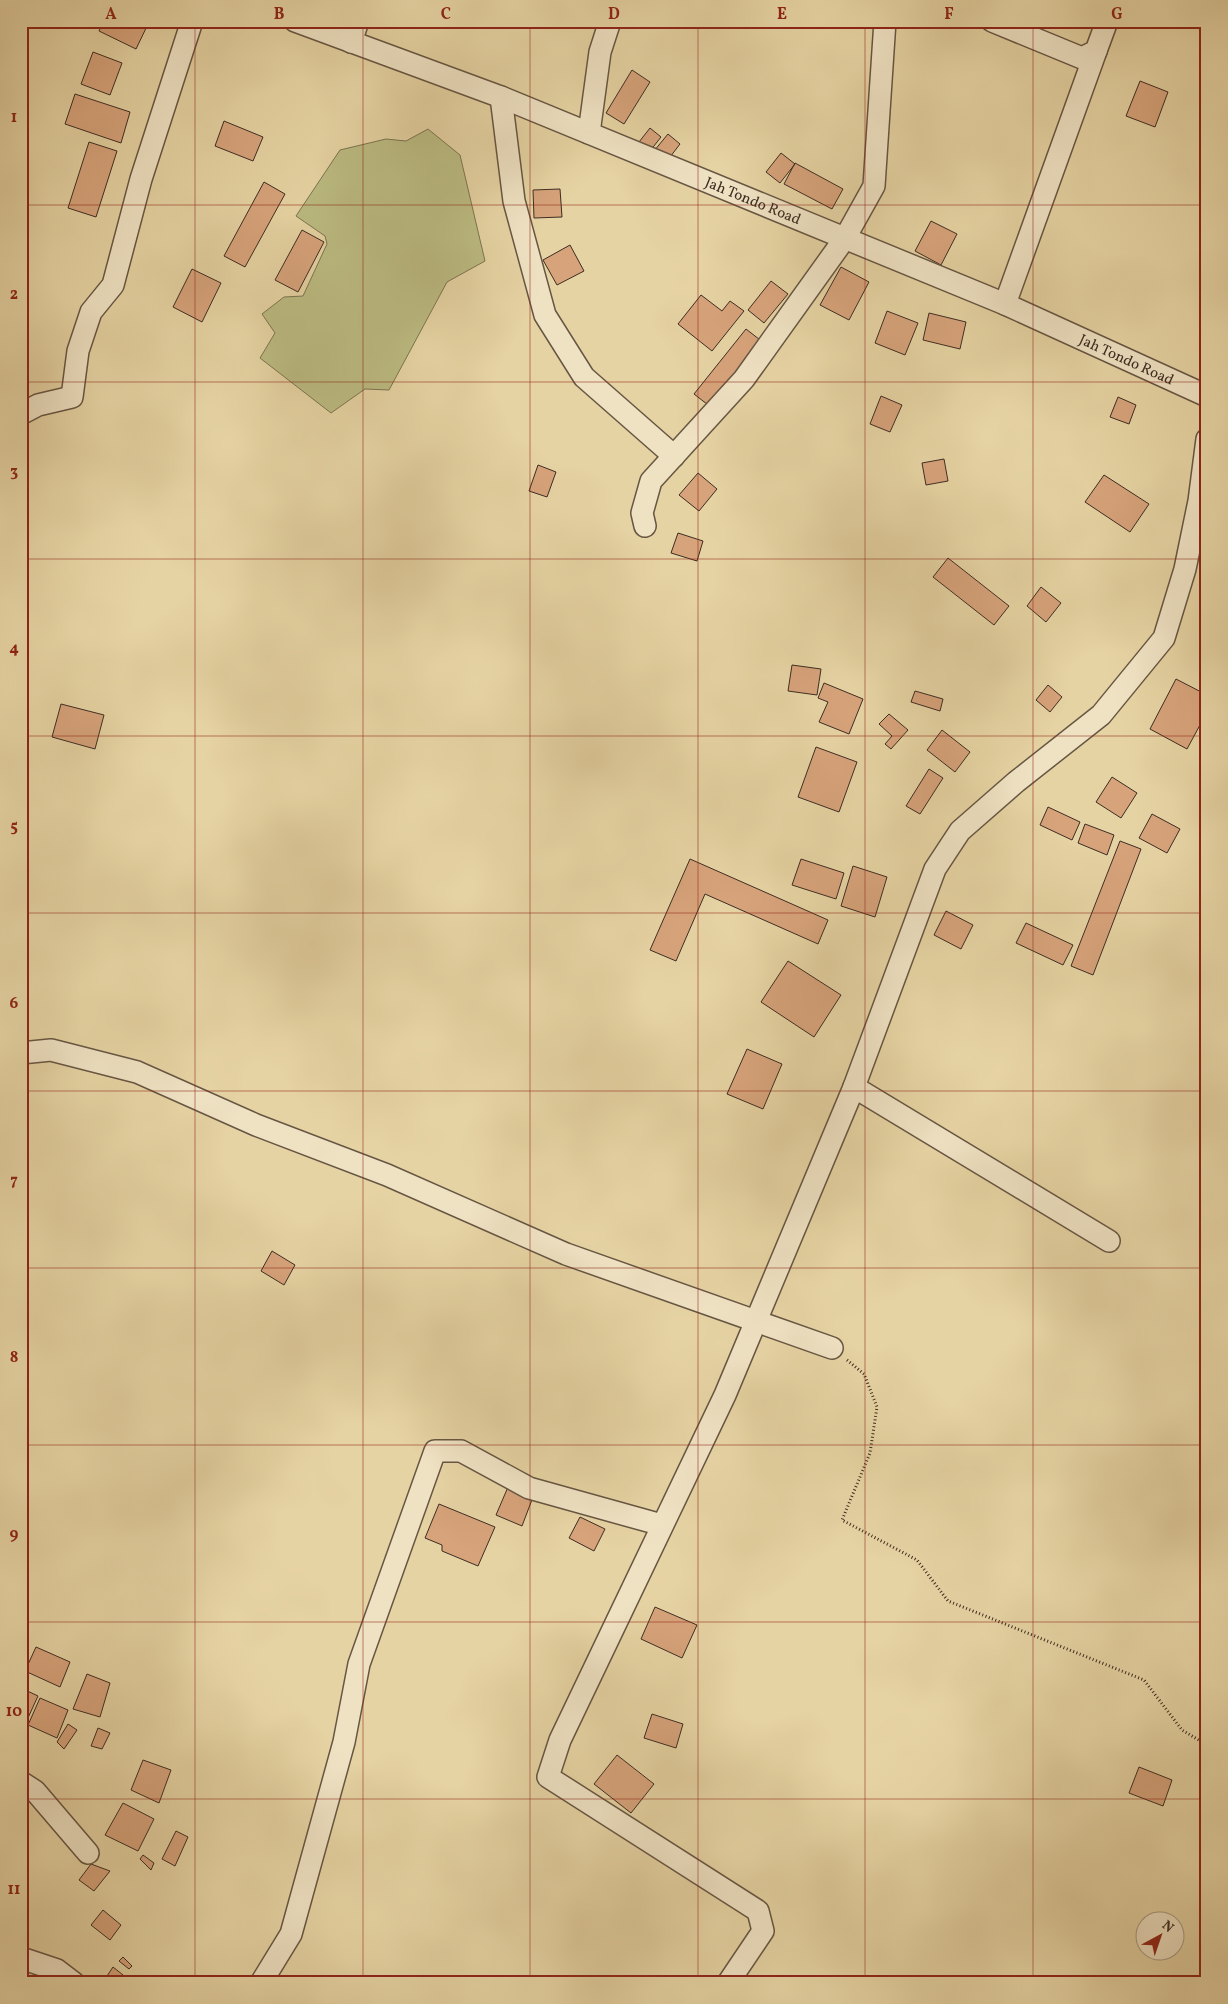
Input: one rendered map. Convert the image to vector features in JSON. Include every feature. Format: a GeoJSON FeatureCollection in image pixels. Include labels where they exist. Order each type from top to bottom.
{"type":"FeatureCollection","features":[{"type":"Feature","properties":{"kind":"street"},"geometry":{"type":"LineString","coordinates":[[21,414],[38,405],[72,397],[78,351],[90,312],[113,285],[141,179],[192,21]]}},
{"type":"Feature","properties":{"kind":"street","name":"Jah Tondo Road"},"geometry":{"type":"LineString","coordinates":[[294,21],[501,97],[845,238],[1005,304],[1207,396]]}},
{"type":"Feature","properties":{"kind":"street"},"geometry":{"type":"LineString","coordinates":[[351,42],[358,21]]}},
{"type":"Feature","properties":{"kind":"street"},"geometry":{"type":"LineString","coordinates":[[590,134],[600,52],[610,21]]}},
{"type":"Feature","properties":{"kind":"street"},"geometry":{"type":"LineString","coordinates":[[645,526],[642,513],[652,481],[744,378],[845,238],[874,186],[884,21]]}},
{"type":"Feature","properties":{"kind":"street"},"geometry":{"type":"LineString","coordinates":[[992,21],[1082,58],[1096,51]]}},
{"type":"Feature","properties":{"kind":"street"},"geometry":{"type":"LineString","coordinates":[[1005,304],[1107,21]]}},
{"type":"Feature","properties":{"kind":"street"},"geometry":{"type":"LineString","coordinates":[[501,97],[514,201],[545,316],[584,377],[674,456]]}},
{"type":"Feature","properties":{"kind":"street"},"geometry":{"type":"LineString","coordinates":[[728,1983],[763,1931],[758,1911],[548,1777],[560,1740],[725,1395],[854,1087],[935,869],[960,832],[1016,782],[1101,716],[1164,638],[1185,569],[1199,501],[1207,439]]}},
{"type":"Feature","properties":{"kind":"street"},"geometry":{"type":"LineString","coordinates":[[21,1052],[51,1050],[137,1072],[256,1125],[387,1175],[566,1254],[832,1348]]}},
{"type":"Feature","properties":{"kind":"street"},"geometry":{"type":"LineString","coordinates":[[854,1087],[1109,1241]]}},
{"type":"Feature","properties":{"kind":"street"},"geometry":{"type":"LineString","coordinates":[[261,1983],[291,1934],[344,1742],[360,1664],[435,1451],[461,1451],[529,1488],[662,1525]]}},
{"type":"Feature","properties":{"kind":"street"},"geometry":{"type":"LineString","coordinates":[[21,1782],[35,1790],[88,1853]]}},
{"type":"Feature","properties":{"kind":"street"},"geometry":{"type":"LineString","coordinates":[[21,1958],[57,1970],[74,1983]]}},
{"type":"Feature","properties":{"kind":"path"},"geometry":{"type":"LineString","coordinates":[[832,1348],[864,1374],[877,1407],[870,1453],[842,1520],[917,1560],[948,1601],[1144,1680],[1182,1730],[1207,1745]]}},
{"type":"Feature","properties":{"kind":"green space"},"geometry":{"type":"Polygon","coordinates":[[[428,129],[460,155],[485,261],[447,282],[389,390],[365,389],[331,413],[260,358],[275,333],[262,314],[284,297],[303,296],[327,244],[325,236],[296,216],[340,150],[386,139],[406,141],[428,129]]]}},
{"type":"Feature","properties":{"kind":"building"},"geometry":{"type":"Polygon","coordinates":[[[104,21],[149,22],[136,49],[99,31],[104,21]]]}},
{"type":"Feature","properties":{"kind":"building"},"geometry":{"type":"Polygon","coordinates":[[[93,52],[122,63],[110,95],[81,84],[93,52]]]}},
{"type":"Feature","properties":{"kind":"building"},"geometry":{"type":"Polygon","coordinates":[[[632,70],[650,82],[624,124],[606,113],[632,70]]]}},
{"type":"Feature","properties":{"kind":"building"},"geometry":{"type":"Polygon","coordinates":[[[1140,81],[1168,92],[1155,127],[1126,116],[1140,81]]]}},
{"type":"Feature","properties":{"kind":"building"},"geometry":{"type":"Polygon","coordinates":[[[75,94],[130,112],[121,143],[65,124],[75,94]]]}},
{"type":"Feature","properties":{"kind":"building"},"geometry":{"type":"Polygon","coordinates":[[[224,121],[263,137],[253,161],[215,146],[224,121]]]}},
{"type":"Feature","properties":{"kind":"building"},"geometry":{"type":"Polygon","coordinates":[[[650,128],[661,137],[650,151],[639,142],[650,128]]]}},
{"type":"Feature","properties":{"kind":"building"},"geometry":{"type":"Polygon","coordinates":[[[668,134],[680,144],[667,161],[654,151],[668,134]]]}},
{"type":"Feature","properties":{"kind":"building"},"geometry":{"type":"Polygon","coordinates":[[[89,142],[117,151],[96,217],[68,208],[89,142]]]}},
{"type":"Feature","properties":{"kind":"building"},"geometry":{"type":"Polygon","coordinates":[[[781,153],[795,164],[780,183],[766,172],[781,153]]]}},
{"type":"Feature","properties":{"kind":"building"},"geometry":{"type":"Polygon","coordinates":[[[795,163],[843,189],[832,209],[784,184],[795,163]]]}},
{"type":"Feature","properties":{"kind":"building"},"geometry":{"type":"Polygon","coordinates":[[[264,182],[285,194],[245,267],[224,256],[264,182]]]}},
{"type":"Feature","properties":{"kind":"building"},"geometry":{"type":"Polygon","coordinates":[[[560,189],[562,217],[534,218],[533,190],[560,189]]]}},
{"type":"Feature","properties":{"kind":"building"},"geometry":{"type":"Polygon","coordinates":[[[931,221],[957,234],[941,265],[915,251],[931,221]]]}},
{"type":"Feature","properties":{"kind":"building"},"geometry":{"type":"Polygon","coordinates":[[[302,230],[324,242],[298,292],[275,280],[302,230]]]}},
{"type":"Feature","properties":{"kind":"building"},"geometry":{"type":"Polygon","coordinates":[[[570,245],[584,271],[557,285],[543,260],[570,245]]]}},
{"type":"Feature","properties":{"kind":"building"},"geometry":{"type":"Polygon","coordinates":[[[841,267],[869,282],[849,320],[820,305],[841,267]]]}},
{"type":"Feature","properties":{"kind":"building"},"geometry":{"type":"Polygon","coordinates":[[[192,269],[221,283],[202,322],[173,307],[192,269]]]}},
{"type":"Feature","properties":{"kind":"building"},"geometry":{"type":"Polygon","coordinates":[[[771,281],[788,294],[764,323],[748,310],[771,281]]]}},
{"type":"Feature","properties":{"kind":"building"},"geometry":{"type":"Polygon","coordinates":[[[701,295],[722,311],[730,301],[744,311],[712,351],[678,324],[701,295]]]}},
{"type":"Feature","properties":{"kind":"building"},"geometry":{"type":"Polygon","coordinates":[[[887,311],[918,323],[905,355],[875,343],[887,311]]]}},
{"type":"Feature","properties":{"kind":"building"},"geometry":{"type":"Polygon","coordinates":[[[929,313],[966,322],[960,349],[923,340],[929,313]]]}},
{"type":"Feature","properties":{"kind":"building"},"geometry":{"type":"Polygon","coordinates":[[[746,329],[764,343],[712,408],[694,394],[746,329]]]}},
{"type":"Feature","properties":{"kind":"building"},"geometry":{"type":"Polygon","coordinates":[[[881,396],[902,405],[890,432],[870,424],[881,396]]]}},
{"type":"Feature","properties":{"kind":"building"},"geometry":{"type":"Polygon","coordinates":[[[1118,397],[1136,405],[1129,424],[1110,417],[1118,397]]]}},
{"type":"Feature","properties":{"kind":"building"},"geometry":{"type":"Polygon","coordinates":[[[944,459],[948,481],[926,485],[922,463],[944,459]]]}},
{"type":"Feature","properties":{"kind":"building"},"geometry":{"type":"Polygon","coordinates":[[[538,465],[556,472],[547,497],[529,491],[538,465]]]}},
{"type":"Feature","properties":{"kind":"building"},"geometry":{"type":"Polygon","coordinates":[[[698,473],[717,489],[699,511],[679,495],[698,473]]]}},
{"type":"Feature","properties":{"kind":"building"},"geometry":{"type":"Polygon","coordinates":[[[1104,475],[1149,504],[1130,532],[1085,502],[1104,475]]]}},
{"type":"Feature","properties":{"kind":"building"},"geometry":{"type":"Polygon","coordinates":[[[678,533],[703,541],[697,561],[671,553],[678,533]]]}},
{"type":"Feature","properties":{"kind":"building"},"geometry":{"type":"Polygon","coordinates":[[[948,558],[1009,606],[994,625],[933,577],[948,558]]]}},
{"type":"Feature","properties":{"kind":"building"},"geometry":{"type":"Polygon","coordinates":[[[1041,587],[1061,603],[1046,622],[1027,606],[1041,587]]]}},
{"type":"Feature","properties":{"kind":"building"},"geometry":{"type":"Polygon","coordinates":[[[792,665],[821,669],[817,695],[788,691],[792,665]]]}},
{"type":"Feature","properties":{"kind":"building"},"geometry":{"type":"Polygon","coordinates":[[[1176,679],[1207,695],[1207,712],[1187,749],[1150,729],[1176,679]]]}},
{"type":"Feature","properties":{"kind":"building"},"geometry":{"type":"Polygon","coordinates":[[[824,683],[863,699],[849,734],[819,722],[828,702],[818,698],[824,683]]]}},
{"type":"Feature","properties":{"kind":"building"},"geometry":{"type":"Polygon","coordinates":[[[1048,685],[1062,697],[1050,712],[1036,700],[1048,685]]]}},
{"type":"Feature","properties":{"kind":"building"},"geometry":{"type":"Polygon","coordinates":[[[915,691],[943,699],[940,711],[911,702],[915,691]]]}},
{"type":"Feature","properties":{"kind":"building"},"geometry":{"type":"Polygon","coordinates":[[[61,704],[104,715],[95,749],[52,737],[61,704]]]}},
{"type":"Feature","properties":{"kind":"building"},"geometry":{"type":"Polygon","coordinates":[[[889,714],[908,730],[891,749],[885,744],[892,736],[879,724],[889,714]]]}},
{"type":"Feature","properties":{"kind":"building"},"geometry":{"type":"Polygon","coordinates":[[[942,730],[970,752],[955,772],[927,750],[942,730]]]}},
{"type":"Feature","properties":{"kind":"building"},"geometry":{"type":"Polygon","coordinates":[[[816,747],[857,762],[839,812],[798,797],[816,747]]]}},
{"type":"Feature","properties":{"kind":"building"},"geometry":{"type":"Polygon","coordinates":[[[929,769],[943,778],[920,814],[906,806],[929,769]]]}},
{"type":"Feature","properties":{"kind":"building"},"geometry":{"type":"Polygon","coordinates":[[[1112,777],[1137,793],[1121,818],[1096,802],[1112,777]]]}},
{"type":"Feature","properties":{"kind":"building"},"geometry":{"type":"Polygon","coordinates":[[[1048,807],[1080,822],[1072,840],[1040,825],[1048,807]]]}},
{"type":"Feature","properties":{"kind":"building"},"geometry":{"type":"Polygon","coordinates":[[[1152,814],[1180,829],[1167,853],[1139,838],[1152,814]]]}},
{"type":"Feature","properties":{"kind":"building"},"geometry":{"type":"Polygon","coordinates":[[[1085,824],[1114,835],[1107,855],[1078,843],[1085,824]]]}},
{"type":"Feature","properties":{"kind":"building"},"geometry":{"type":"Polygon","coordinates":[[[1120,841],[1141,849],[1093,975],[1071,966],[1120,841]]]}},
{"type":"Feature","properties":{"kind":"building"},"geometry":{"type":"Polygon","coordinates":[[[690,859],[828,920],[818,944],[705,894],[676,961],[650,950],[690,859]]]}},
{"type":"Feature","properties":{"kind":"building"},"geometry":{"type":"Polygon","coordinates":[[[801,859],[844,873],[836,899],[792,885],[801,859]]]}},
{"type":"Feature","properties":{"kind":"building"},"geometry":{"type":"Polygon","coordinates":[[[853,866],[887,877],[875,917],[841,906],[853,866]]]}},
{"type":"Feature","properties":{"kind":"building"},"geometry":{"type":"Polygon","coordinates":[[[946,911],[973,925],[961,949],[934,935],[946,911]]]}},
{"type":"Feature","properties":{"kind":"building"},"geometry":{"type":"Polygon","coordinates":[[[1026,923],[1073,945],[1063,965],[1016,943],[1026,923]]]}},
{"type":"Feature","properties":{"kind":"building"},"geometry":{"type":"Polygon","coordinates":[[[788,961],[841,995],[814,1037],[761,1002],[788,961]]]}},
{"type":"Feature","properties":{"kind":"building"},"geometry":{"type":"Polygon","coordinates":[[[747,1049],[782,1064],[763,1109],[727,1094],[747,1049]]]}},
{"type":"Feature","properties":{"kind":"building"},"geometry":{"type":"Polygon","coordinates":[[[272,1251],[295,1265],[284,1285],[261,1271],[272,1251]]]}},
{"type":"Feature","properties":{"kind":"building"},"geometry":{"type":"Polygon","coordinates":[[[508,1487],[533,1497],[522,1526],[496,1515],[508,1487]]]}},
{"type":"Feature","properties":{"kind":"building"},"geometry":{"type":"Polygon","coordinates":[[[439,1504],[495,1527],[478,1566],[442,1551],[442,1545],[425,1538],[439,1504]]]}},
{"type":"Feature","properties":{"kind":"building"},"geometry":{"type":"Polygon","coordinates":[[[580,1517],[605,1529],[594,1551],[569,1538],[580,1517]]]}},
{"type":"Feature","properties":{"kind":"building"},"geometry":{"type":"Polygon","coordinates":[[[655,1607],[697,1625],[682,1658],[641,1639],[655,1607]]]}},
{"type":"Feature","properties":{"kind":"building"},"geometry":{"type":"Polygon","coordinates":[[[36,1647],[70,1662],[60,1687],[25,1671],[36,1647]]]}},
{"type":"Feature","properties":{"kind":"building"},"geometry":{"type":"Polygon","coordinates":[[[87,1674],[110,1683],[100,1717],[73,1709],[87,1674]]]}},
{"type":"Feature","properties":{"kind":"building"},"geometry":{"type":"Polygon","coordinates":[[[21,1688],[38,1696],[22,1731],[21,1731],[21,1688]]]}},
{"type":"Feature","properties":{"kind":"building"},"geometry":{"type":"Polygon","coordinates":[[[40,1698],[68,1710],[57,1738],[28,1725],[40,1698]]]}},
{"type":"Feature","properties":{"kind":"building"},"geometry":{"type":"Polygon","coordinates":[[[652,1714],[683,1724],[676,1748],[644,1738],[652,1714]]]}},
{"type":"Feature","properties":{"kind":"building"},"geometry":{"type":"Polygon","coordinates":[[[68,1724],[77,1730],[64,1749],[57,1742],[68,1724]]]}},
{"type":"Feature","properties":{"kind":"building"},"geometry":{"type":"Polygon","coordinates":[[[98,1728],[110,1733],[102,1749],[91,1746],[98,1728]]]}},
{"type":"Feature","properties":{"kind":"building"},"geometry":{"type":"Polygon","coordinates":[[[617,1755],[654,1784],[631,1813],[594,1784],[617,1755]]]}},
{"type":"Feature","properties":{"kind":"building"},"geometry":{"type":"Polygon","coordinates":[[[143,1760],[171,1770],[159,1803],[131,1790],[143,1760]]]}},
{"type":"Feature","properties":{"kind":"building"},"geometry":{"type":"Polygon","coordinates":[[[1139,1767],[1172,1780],[1163,1806],[1129,1793],[1139,1767]]]}},
{"type":"Feature","properties":{"kind":"building"},"geometry":{"type":"Polygon","coordinates":[[[123,1803],[154,1819],[138,1851],[105,1835],[123,1803]]]}},
{"type":"Feature","properties":{"kind":"building"},"geometry":{"type":"Polygon","coordinates":[[[176,1831],[188,1837],[175,1866],[162,1859],[176,1831]]]}},
{"type":"Feature","properties":{"kind":"building"},"geometry":{"type":"Polygon","coordinates":[[[143,1855],[154,1863],[151,1870],[140,1859],[143,1855]]]}},
{"type":"Feature","properties":{"kind":"building"},"geometry":{"type":"Polygon","coordinates":[[[91,1864],[110,1871],[94,1891],[79,1880],[91,1864]]]}},
{"type":"Feature","properties":{"kind":"building"},"geometry":{"type":"Polygon","coordinates":[[[103,1910],[121,1925],[110,1940],[91,1925],[103,1910]]]}},
{"type":"Feature","properties":{"kind":"building"},"geometry":{"type":"Polygon","coordinates":[[[123,1957],[132,1966],[129,1969],[119,1961],[123,1957]]]}},
{"type":"Feature","properties":{"kind":"building"},"geometry":{"type":"Polygon","coordinates":[[[113,1967],[128,1979],[125,1983],[110,1983],[105,1979],[113,1967]]]}}]}
